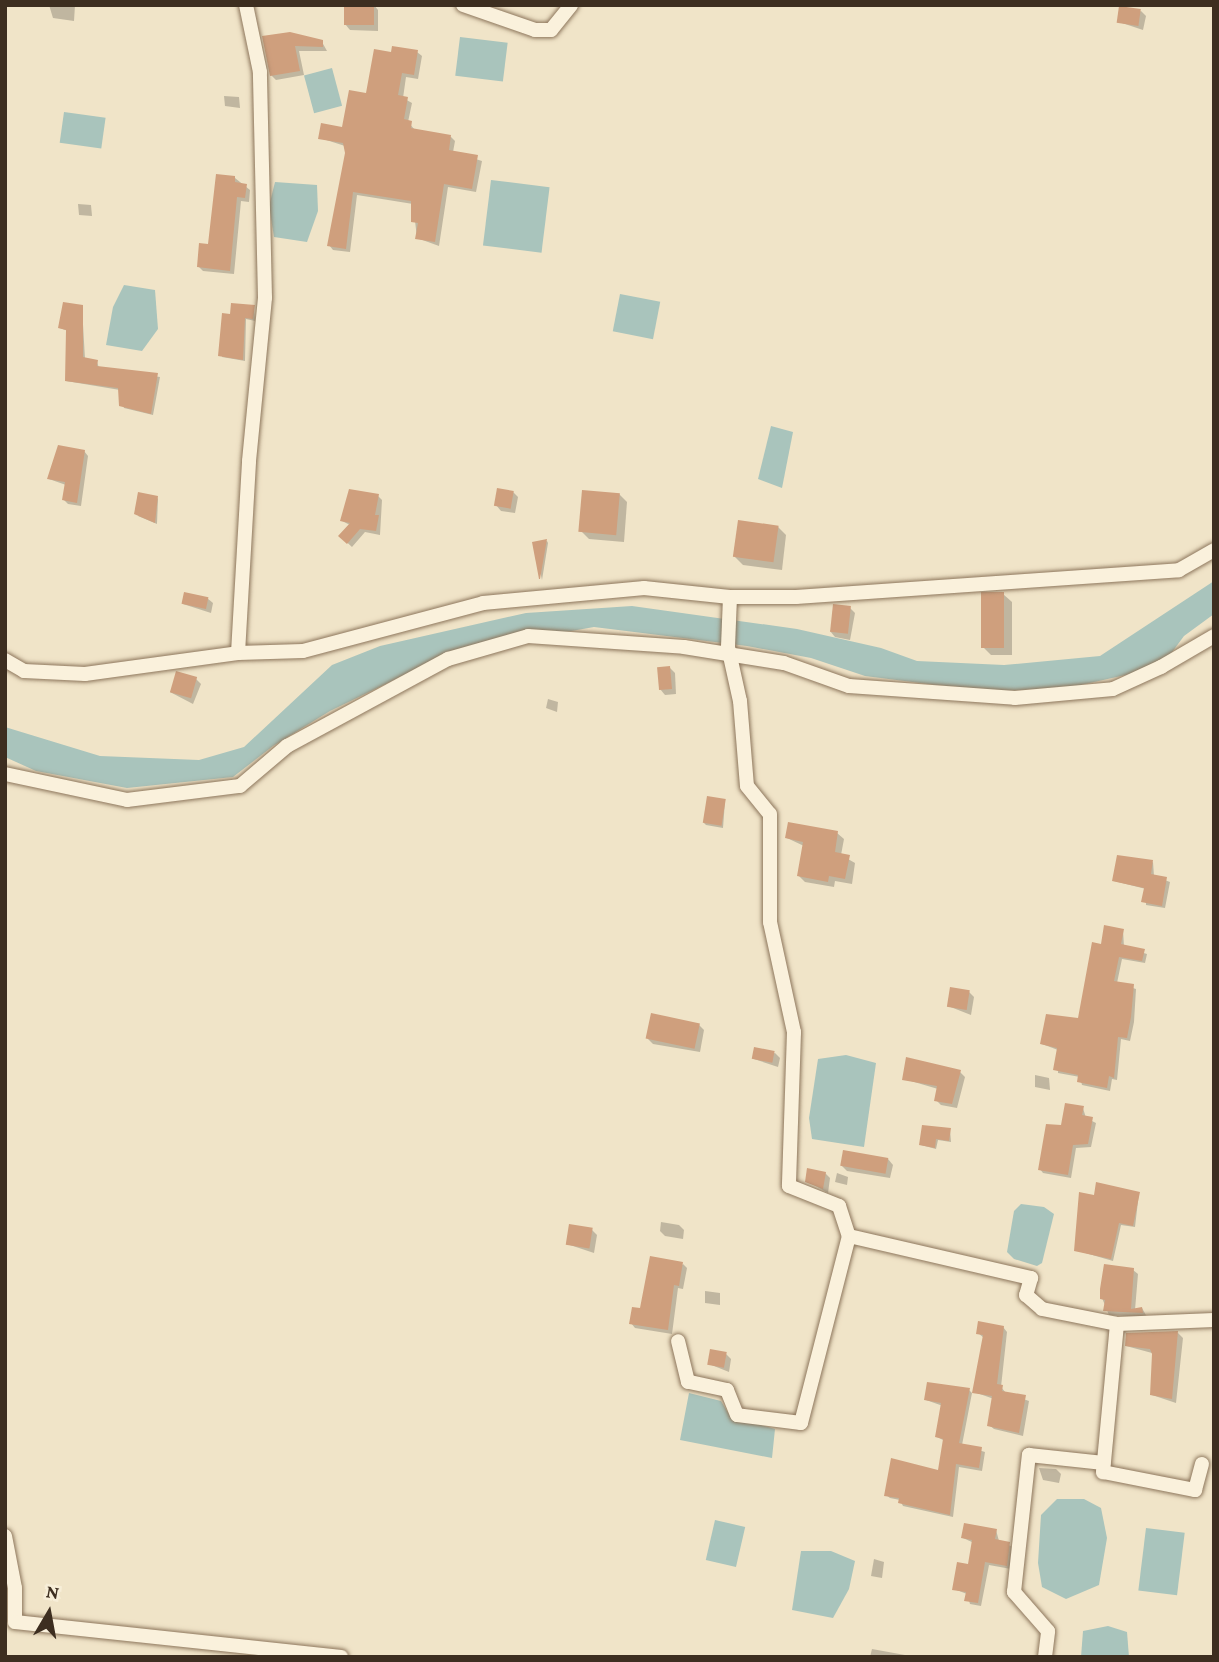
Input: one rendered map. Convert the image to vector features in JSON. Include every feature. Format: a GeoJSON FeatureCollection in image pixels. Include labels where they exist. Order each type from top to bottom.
{"type":"FeatureCollection","features":[{"type":"Feature","properties":{"kind":"street"},"geometry":{"type":"LineString","coordinates":[[238,653],[249,461],[265,298],[260,72],[246,5]]}},
{"type":"Feature","properties":{"kind":"street"},"geometry":{"type":"LineString","coordinates":[[463,5],[535,30],[551,30],[571,5]]}},
{"type":"Feature","properties":{"kind":"street"},"geometry":{"type":"LineString","coordinates":[[5,660],[24,671],[85,674],[238,653],[303,651],[483,603],[645,588],[730,597],[796,597],[1179,570],[1214,550]]}},
{"type":"Feature","properties":{"kind":"street"},"geometry":{"type":"LineString","coordinates":[[678,1341],[688,1382],[727,1390],[737,1415],[801,1423],[849,1236],[839,1206],[789,1186],[794,1032],[770,922],[770,814],[747,786],[740,701],[728,651],[730,597]]}},
{"type":"Feature","properties":{"kind":"street"},"geometry":{"type":"LineString","coordinates":[[5,774],[127,800],[214,792],[240,786],[287,746],[448,660],[528,636],[728,651],[784,663],[849,686],[1015,698],[1112,689],[1214,636]]}},
{"type":"Feature","properties":{"kind":"street"},"geometry":{"type":"LineString","coordinates":[[849,1236],[1031,1278],[1026,1295],[1042,1309],[1117,1324],[1214,1320]]}},
{"type":"Feature","properties":{"kind":"street"},"geometry":{"type":"LineString","coordinates":[[1117,1324],[1103,1472],[1195,1490],[1202,1464]]}},
{"type":"Feature","properties":{"kind":"street"},"geometry":{"type":"LineString","coordinates":[[1045,1657],[1048,1631],[1014,1592],[1029,1455],[1104,1463]]}},
{"type":"Feature","properties":{"kind":"street"},"geometry":{"type":"LineString","coordinates":[[5,1536],[15,1588],[15,1622],[341,1657]]}},
{"type":"Feature","properties":{"kind":"water"},"geometry":{"type":"Polygon","coordinates":[[[460,37],[508,43],[503,82],[455,76],[460,37]]]}},
{"type":"Feature","properties":{"kind":"water"},"geometry":{"type":"Polygon","coordinates":[[[332,68],[342,106],[314,113],[304,76],[332,68]]]}},
{"type":"Feature","properties":{"kind":"water"},"geometry":{"type":"Polygon","coordinates":[[[64,112],[106,118],[101,149],[60,143],[64,112]]]}},
{"type":"Feature","properties":{"kind":"water"},"geometry":{"type":"Polygon","coordinates":[[[491,180],[550,187],[542,253],[483,246],[491,180]]]}},
{"type":"Feature","properties":{"kind":"water"},"geometry":{"type":"Polygon","coordinates":[[[275,182],[317,185],[318,211],[307,242],[274,237],[269,206],[275,182]]]}},
{"type":"Feature","properties":{"kind":"water"},"geometry":{"type":"Polygon","coordinates":[[[124,285],[155,290],[158,329],[142,351],[106,345],[113,307],[124,285]]]}},
{"type":"Feature","properties":{"kind":"water"},"geometry":{"type":"Polygon","coordinates":[[[620,294],[660,302],[653,339],[613,331],[620,294]]]}},
{"type":"Feature","properties":{"kind":"water"},"geometry":{"type":"Polygon","coordinates":[[[771,426],[793,432],[782,488],[758,479],[771,426]]]}},
{"type":"Feature","properties":{"kind":"water"},"geometry":{"type":"Polygon","coordinates":[[[1214,581],[1214,614],[1184,636],[1161,667],[1072,687],[1004,691],[936,685],[865,676],[811,658],[747,646],[594,627],[469,649],[400,677],[330,711],[273,746],[233,777],[127,788],[36,771],[5,757],[5,727],[100,756],[199,760],[244,747],[332,665],[380,646],[526,613],[632,606],[797,629],[881,648],[917,661],[1004,665],[1100,656],[1214,581]]]}},
{"type":"Feature","properties":{"kind":"water"},"geometry":{"type":"Polygon","coordinates":[[[846,1055],[876,1063],[864,1147],[812,1139],[809,1118],[818,1059],[846,1055]]]}},
{"type":"Feature","properties":{"kind":"water"},"geometry":{"type":"Polygon","coordinates":[[[1021,1204],[1044,1207],[1054,1214],[1042,1263],[1037,1266],[1014,1259],[1007,1252],[1014,1211],[1021,1204]]]}},
{"type":"Feature","properties":{"kind":"water"},"geometry":{"type":"Polygon","coordinates":[[[689,1393],[721,1401],[730,1416],[775,1429],[772,1458],[680,1440],[689,1393]]]}},
{"type":"Feature","properties":{"kind":"water"},"geometry":{"type":"Polygon","coordinates":[[[1057,1499],[1084,1499],[1101,1508],[1107,1538],[1099,1585],[1066,1599],[1042,1587],[1038,1563],[1041,1515],[1057,1499]]]}},
{"type":"Feature","properties":{"kind":"water"},"geometry":{"type":"Polygon","coordinates":[[[715,1520],[745,1527],[736,1567],[706,1560],[715,1520]]]}},
{"type":"Feature","properties":{"kind":"water"},"geometry":{"type":"Polygon","coordinates":[[[1146,1528],[1185,1533],[1177,1595],[1138,1591],[1146,1528]]]}},
{"type":"Feature","properties":{"kind":"water"},"geometry":{"type":"Polygon","coordinates":[[[801,1551],[831,1551],[855,1561],[849,1589],[833,1618],[792,1610],[801,1551]]]}},
{"type":"Feature","properties":{"kind":"water"},"geometry":{"type":"Polygon","coordinates":[[[1108,1626],[1127,1632],[1129,1657],[1081,1657],[1083,1631],[1108,1626]]]}},
{"type":"Feature","properties":{"kind":"building"},"geometry":{"type":"Polygon","coordinates":[[[344,5],[374,5],[374,25],[344,25],[344,5]]]}},
{"type":"Feature","properties":{"kind":"building"},"geometry":{"type":"Polygon","coordinates":[[[1119,6],[1141,9],[1138,26],[1117,23],[1119,6]]]}},
{"type":"Feature","properties":{"kind":"building"},"geometry":{"type":"Polygon","coordinates":[[[290,32],[323,40],[323,47],[295,46],[300,71],[270,76],[262,36],[290,32]]]}},
{"type":"Feature","properties":{"kind":"building"},"geometry":{"type":"Polygon","coordinates":[[[392,46],[418,50],[414,75],[402,73],[398,95],[408,97],[404,119],[412,121],[411,128],[451,135],[449,150],[478,155],[472,189],[444,184],[435,242],[415,239],[418,223],[411,222],[411,201],[353,192],[346,249],[327,246],[345,153],[343,143],[318,139],[321,123],[342,127],[349,90],[366,93],[374,49],[391,52],[392,46]]]}},
{"type":"Feature","properties":{"kind":"building"},"geometry":{"type":"Polygon","coordinates":[[[216,174],[235,176],[235,182],[247,184],[245,198],[237,197],[230,271],[197,267],[199,243],[208,244],[216,174]]]}},
{"type":"Feature","properties":{"kind":"building"},"geometry":{"type":"Polygon","coordinates":[[[63,302],[83,305],[83,357],[98,360],[97,366],[158,373],[151,414],[119,406],[118,388],[65,381],[66,330],[58,328],[63,302]]]}},
{"type":"Feature","properties":{"kind":"building"},"geometry":{"type":"Polygon","coordinates":[[[231,303],[255,305],[253,319],[245,318],[243,360],[218,356],[222,313],[230,314],[231,303]]]}},
{"type":"Feature","properties":{"kind":"building"},"geometry":{"type":"Polygon","coordinates":[[[58,445],[85,450],[77,503],[62,500],[65,482],[47,479],[58,445]]]}},
{"type":"Feature","properties":{"kind":"building"},"geometry":{"type":"Polygon","coordinates":[[[497,488],[514,491],[511,509],[494,506],[497,488]]]}},
{"type":"Feature","properties":{"kind":"building"},"geometry":{"type":"Polygon","coordinates":[[[349,489],[379,494],[375,515],[379,515],[376,531],[360,529],[347,544],[338,536],[350,523],[340,521],[349,489]]]}},
{"type":"Feature","properties":{"kind":"building"},"geometry":{"type":"Polygon","coordinates":[[[582,490],[620,493],[616,535],[578,532],[582,490]]]}},
{"type":"Feature","properties":{"kind":"building"},"geometry":{"type":"Polygon","coordinates":[[[138,492],[158,496],[155,523],[134,514],[138,492]]]}},
{"type":"Feature","properties":{"kind":"building"},"geometry":{"type":"Polygon","coordinates":[[[738,520],[779,526],[773,562],[733,557],[738,520]]]}},
{"type":"Feature","properties":{"kind":"building"},"geometry":{"type":"Polygon","coordinates":[[[547,539],[540,579],[539,579],[532,542],[547,539]]]}},
{"type":"Feature","properties":{"kind":"building"},"geometry":{"type":"Polygon","coordinates":[[[184,592],[208,597],[206,609],[182,604],[184,592]]]}},
{"type":"Feature","properties":{"kind":"building"},"geometry":{"type":"Polygon","coordinates":[[[981,592],[1004,592],[1004,648],[981,648],[981,592]]]}},
{"type":"Feature","properties":{"kind":"building"},"geometry":{"type":"Polygon","coordinates":[[[833,604],[851,606],[848,634],[830,632],[833,604]]]}},
{"type":"Feature","properties":{"kind":"building"},"geometry":{"type":"Polygon","coordinates":[[[670,666],[672,689],[659,690],[657,667],[670,666]]]}},
{"type":"Feature","properties":{"kind":"building"},"geometry":{"type":"Polygon","coordinates":[[[176,671],[197,677],[191,698],[170,692],[176,671]]]}},
{"type":"Feature","properties":{"kind":"building"},"geometry":{"type":"Polygon","coordinates":[[[707,796],[726,799],[722,826],[703,823],[707,796]]]}},
{"type":"Feature","properties":{"kind":"building"},"geometry":{"type":"Polygon","coordinates":[[[788,822],[838,831],[835,852],[850,855],[845,879],[829,876],[828,882],[797,876],[803,842],[785,838],[788,822]]]}},
{"type":"Feature","properties":{"kind":"building"},"geometry":{"type":"Polygon","coordinates":[[[1117,855],[1153,860],[1151,874],[1167,877],[1162,906],[1141,902],[1144,888],[1112,881],[1117,855]]]}},
{"type":"Feature","properties":{"kind":"building"},"geometry":{"type":"Polygon","coordinates":[[[1104,925],[1124,929],[1121,944],[1145,949],[1142,961],[1119,957],[1114,981],[1134,984],[1131,1017],[1127,1038],[1118,1037],[1114,1078],[1109,1076],[1107,1088],[1077,1082],[1078,1075],[1053,1070],[1057,1048],[1040,1044],[1046,1014],[1078,1018],[1092,942],[1101,944],[1104,925]]]}},
{"type":"Feature","properties":{"kind":"building"},"geometry":{"type":"Polygon","coordinates":[[[950,987],[970,990],[967,1010],[947,1007],[950,987]]]}},
{"type":"Feature","properties":{"kind":"building"},"geometry":{"type":"Polygon","coordinates":[[[651,1013],[700,1023],[695,1049],[646,1038],[651,1013]]]}},
{"type":"Feature","properties":{"kind":"building"},"geometry":{"type":"Polygon","coordinates":[[[754,1047],[775,1051],[772,1063],[752,1059],[754,1047]]]}},
{"type":"Feature","properties":{"kind":"building"},"geometry":{"type":"Polygon","coordinates":[[[906,1057],[961,1070],[952,1104],[934,1101],[937,1086],[902,1080],[906,1057]]]}},
{"type":"Feature","properties":{"kind":"building"},"geometry":{"type":"Polygon","coordinates":[[[1065,1103],[1084,1106],[1082,1115],[1093,1117],[1088,1144],[1073,1145],[1068,1175],[1038,1170],[1046,1124],[1061,1125],[1065,1103]]]}},
{"type":"Feature","properties":{"kind":"building"},"geometry":{"type":"Polygon","coordinates":[[[922,1125],[951,1128],[949,1141],[936,1139],[935,1148],[919,1145],[922,1125]]]}},
{"type":"Feature","properties":{"kind":"building"},"geometry":{"type":"Polygon","coordinates":[[[843,1150],[888,1158],[886,1174],[840,1166],[843,1150]]]}},
{"type":"Feature","properties":{"kind":"building"},"geometry":{"type":"Polygon","coordinates":[[[807,1168],[826,1172],[823,1189],[805,1182],[807,1168]]]}},
{"type":"Feature","properties":{"kind":"building"},"geometry":{"type":"Polygon","coordinates":[[[1096,1182],[1140,1192],[1133,1226],[1119,1223],[1111,1259],[1074,1251],[1079,1192],[1094,1195],[1096,1182]]]}},
{"type":"Feature","properties":{"kind":"building"},"geometry":{"type":"Polygon","coordinates":[[[569,1224],[593,1228],[589,1248],[566,1245],[569,1224]]]}},
{"type":"Feature","properties":{"kind":"building"},"geometry":{"type":"Polygon","coordinates":[[[650,1256],[683,1262],[679,1286],[674,1285],[668,1330],[629,1324],[632,1307],[640,1308],[650,1256]]]}},
{"type":"Feature","properties":{"kind":"building"},"geometry":{"type":"Polygon","coordinates":[[[1104,1264],[1134,1268],[1131,1309],[1142,1307],[1143,1313],[1103,1311],[1105,1300],[1100,1299],[1100,1289],[1104,1264]]]}},
{"type":"Feature","properties":{"kind":"building"},"geometry":{"type":"Polygon","coordinates":[[[978,1321],[1004,1326],[997,1384],[1003,1385],[1002,1391],[1026,1395],[1019,1433],[987,1426],[992,1396],[972,1393],[983,1335],[976,1334],[978,1321]]]}},
{"type":"Feature","properties":{"kind":"building"},"geometry":{"type":"Polygon","coordinates":[[[1178,1331],[1172,1399],[1150,1395],[1152,1354],[1150,1349],[1125,1346],[1126,1333],[1178,1331]]]}},
{"type":"Feature","properties":{"kind":"building"},"geometry":{"type":"Polygon","coordinates":[[[710,1349],[727,1352],[724,1368],[707,1365],[710,1349]]]}},
{"type":"Feature","properties":{"kind":"building"},"geometry":{"type":"Polygon","coordinates":[[[927,1382],[970,1388],[959,1443],[982,1447],[979,1468],[956,1464],[950,1515],[898,1503],[899,1498],[884,1496],[891,1458],[938,1470],[943,1439],[935,1437],[941,1403],[924,1400],[927,1382]]]}},
{"type":"Feature","properties":{"kind":"building"},"geometry":{"type":"Polygon","coordinates":[[[964,1523],[997,1529],[995,1539],[1010,1542],[1007,1566],[985,1562],[978,1603],[964,1601],[966,1592],[952,1590],[957,1562],[968,1564],[972,1540],[961,1538],[964,1523]]]}}]}
